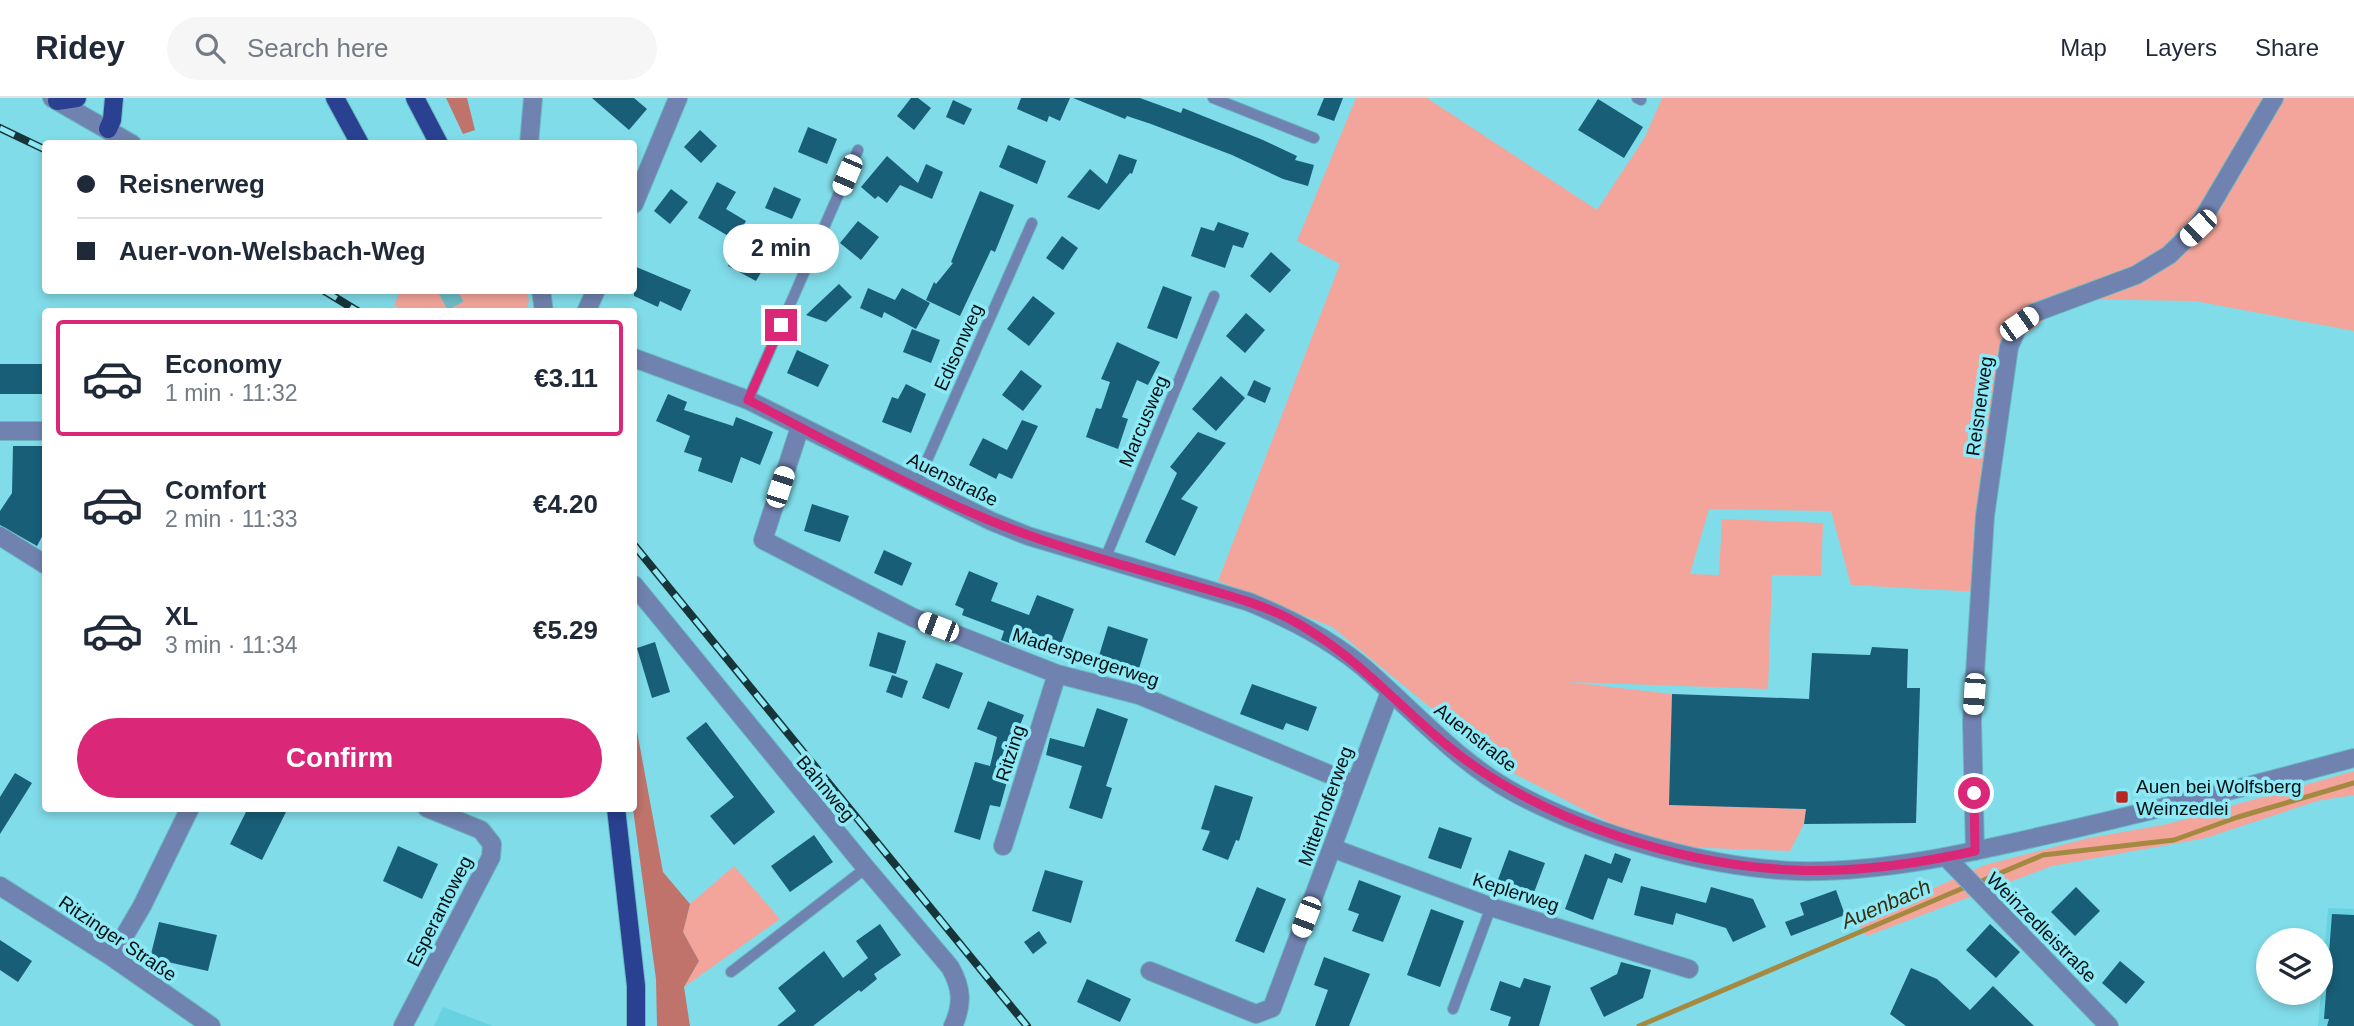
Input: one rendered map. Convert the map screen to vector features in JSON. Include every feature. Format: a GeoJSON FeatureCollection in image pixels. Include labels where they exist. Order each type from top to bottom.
{"type":"FeatureCollection","features":[{"type":"Feature","properties":{"kind":"main road"},"geometry":{"type":"LineString","coordinates":[[54,99],[77,98]]}},
{"type":"Feature","properties":{"kind":"main road"},"geometry":{"type":"LineString","coordinates":[[108,129],[112,120],[114,98]]}},
{"type":"Feature","properties":{"kind":"main road"},"geometry":{"type":"LineString","coordinates":[[415,98],[437,140]]}},
{"type":"Feature","properties":{"kind":"main road"},"geometry":{"type":"LineString","coordinates":[[334,101],[358,140]]}},
{"type":"Feature","properties":{"kind":"main road"},"geometry":{"type":"LineString","coordinates":[[616,812],[636,985],[636,1026]]}},
{"type":"Feature","properties":{"kind":"street"},"geometry":{"type":"LineString","coordinates":[[529,140],[533,98]]}},
{"type":"Feature","properties":{"kind":"street"},"geometry":{"type":"LineString","coordinates":[[637,197],[678,98]]}},
{"type":"Feature","properties":{"kind":"street","name":"Reisnerweg"},"geometry":{"type":"LineString","coordinates":[[1975,851],[1972,720],[1983,541],[2009,347],[2019,324],[2034,313],[2136,275],[2169,255],[2198,228],[2274,98]]}},
{"type":"Feature","properties":{"kind":"street"},"geometry":{"type":"LineString","coordinates":[[54,99],[126,140]]}},
{"type":"Feature","properties":{"kind":"street","name":"Auenstraße"},"geometry":{"type":"LineString","coordinates":[[637,359],[748,400],[916,485],[1016,531],[1249,602],[1284,616],[1336,646],[1390,692],[1447,747],[1513,792],[1553,812],[1614,834],[1702,859],[1795,871],[1869,868],[1946,857],[2187,802],[2354,758]]}},
{"type":"Feature","properties":{"kind":"street","name":"Maderspergerweg"},"geometry":{"type":"LineString","coordinates":[[800,427],[763,540],[914,618],[1057,674],[1139,695],[1355,785]]}},
{"type":"Feature","properties":{"kind":"street"},"geometry":{"type":"LineString","coordinates":[[0,431],[42,431]]}},
{"type":"Feature","properties":{"kind":"street"},"geometry":{"type":"LineString","coordinates":[[0,536],[42,562]]}},
{"type":"Feature","properties":{"kind":"street","name":"Bahnweg"},"geometry":{"type":"LineString","coordinates":[[637,589],[866,869],[950,967],[959,982],[961,998],[953,1026]]}},
{"type":"Feature","properties":{"kind":"street","name":"Ritzing"},"geometry":{"type":"LineString","coordinates":[[1003,846],[1057,674]]}},
{"type":"Feature","properties":{"kind":"street","name":"Mitterhoferweg"},"geometry":{"type":"LineString","coordinates":[[1150,971],[1256,1014],[1272,1008],[1390,692]]}},
{"type":"Feature","properties":{"kind":"street"},"geometry":{"type":"LineString","coordinates":[[112,957],[142,906],[188,812]]}},
{"type":"Feature","properties":{"kind":"street","name":"Esperantoweg"},"geometry":{"type":"LineString","coordinates":[[404,1026],[491,857],[492,844],[481,830],[437,812]]}},
{"type":"Feature","properties":{"kind":"street","name":"Keplerweg"},"geometry":{"type":"LineString","coordinates":[[1332,848],[1491,906],[1689,968]]}},
{"type":"Feature","properties":{"kind":"street","name":"Weinzedleistraße"},"geometry":{"type":"LineString","coordinates":[[1946,857],[1960,875],[2109,1026]]}},
{"type":"Feature","properties":{"kind":"street","name":"Ritzinger Straße"},"geometry":{"type":"LineString","coordinates":[[0,886],[112,957],[211,1026]]}},
{"type":"Feature","properties":{"kind":"lane"},"geometry":{"type":"LineString","coordinates":[[1213,98],[1314,138]]}},
{"type":"Feature","properties":{"kind":"lane"},"geometry":{"type":"LineString","coordinates":[[748,400],[858,150]]}},
{"type":"Feature","properties":{"kind":"lane","name":"Edisonweg"},"geometry":{"type":"LineString","coordinates":[[916,485],[1032,223]]}},
{"type":"Feature","properties":{"kind":"lane","name":"Marcusweg"},"geometry":{"type":"LineString","coordinates":[[1105,559],[1214,296]]}},
{"type":"Feature","properties":{"kind":"lane"},"geometry":{"type":"LineString","coordinates":[[731,972],[866,869]]}},
{"type":"Feature","properties":{"kind":"lane"},"geometry":{"type":"LineString","coordinates":[[1453,1009],[1491,906]]}},
{"type":"Feature","properties":{"kind":"shaded area"},"geometry":{"type":"Polygon","coordinates":[[[446,98],[467,98],[475,130],[463,134],[446,98]]]}},
{"type":"Feature","properties":{"kind":"shaded area"},"geometry":{"type":"Polygon","coordinates":[[[1356,98],[1427,98],[1597,210],[1645,137],[1662,98],[2354,98],[2354,331],[2195,301],[2071,299],[2009,347],[1980,592],[1851,585],[1831,511],[1709,509],[1690,574],[1719,575],[1722,519],[1823,523],[1821,576],[1772,575],[1768,689],[1567,682],[1672,694],[1669,804],[1806,809],[1804,824],[1790,851],[1654,846],[1507,770],[1332,627],[1218,581],[1340,264],[1297,241],[1356,98]]]}},
{"type":"Feature","properties":{"kind":"shaded area"},"geometry":{"type":"Polygon","coordinates":[[[399,294],[527,294],[529,299],[528,308],[399,308],[394,305],[399,294]]]}},
{"type":"Feature","properties":{"kind":"shaded area"},"geometry":{"type":"Polygon","coordinates":[[[637,731],[663,872],[690,904],[683,932],[699,961],[684,987],[690,1026],[657,1026],[656,979],[633,812],[637,812],[637,731]]]}},
{"type":"Feature","properties":{"kind":"shaded area"},"geometry":{"type":"Polygon","coordinates":[[[2354,771],[2354,795],[2317,801],[2206,838],[2052,866],[1867,936],[1857,923],[1985,865],[2089,838],[2168,824],[2354,771]]]}},
{"type":"Feature","properties":{"kind":"shaded area"},"geometry":{"type":"Polygon","coordinates":[[[734,866],[780,919],[684,987],[699,961],[683,932],[690,904],[734,866]]]}},
{"type":"Feature","properties":{"kind":"shaded area"},"geometry":{"type":"Polygon","coordinates":[[[2328,908],[2354,909],[2354,1026],[2318,1026],[2320,1005],[2333,1005],[2333,928],[2326,928],[2328,908]]]}},
{"type":"Feature","properties":{"kind":"shaded area"},"geometry":{"type":"Polygon","coordinates":[[[443,1007],[493,1026],[434,1026],[443,1007]]]}},
{"type":"Feature","properties":{"kind":"building"},"geometry":{"type":"Polygon","coordinates":[[[592,98],[634,98],[647,109],[629,130],[592,98]]]}},
{"type":"Feature","properties":{"kind":"building"},"geometry":{"type":"Polygon","coordinates":[[[911,98],[918,98],[931,108],[914,130],[897,116],[911,98]]]}},
{"type":"Feature","properties":{"kind":"building"},"geometry":{"type":"Polygon","coordinates":[[[1021,98],[1070,98],[1060,121],[1049,116],[1047,122],[1017,109],[1021,98]]]}},
{"type":"Feature","properties":{"kind":"building"},"geometry":{"type":"Polygon","coordinates":[[[1073,98],[1140,98],[1181,113],[1183,108],[1263,140],[1297,156],[1295,160],[1314,165],[1308,186],[1283,179],[1232,155],[1151,124],[1127,116],[1125,119],[1073,98]]]}},
{"type":"Feature","properties":{"kind":"building"},"geometry":{"type":"Polygon","coordinates":[[[1324,98],[1343,98],[1334,121],[1317,115],[1324,98]]]}},
{"type":"Feature","properties":{"kind":"building"},"geometry":{"type":"Polygon","coordinates":[[[1598,99],[1643,127],[1624,158],[1578,130],[1598,99]]]}},
{"type":"Feature","properties":{"kind":"building"},"geometry":{"type":"Polygon","coordinates":[[[953,100],[972,109],[964,125],[946,117],[953,100]]]}},
{"type":"Feature","properties":{"kind":"building"},"geometry":{"type":"Polygon","coordinates":[[[808,127],[837,139],[827,164],[798,152],[808,127]]]}},
{"type":"Feature","properties":{"kind":"building"},"geometry":{"type":"Polygon","coordinates":[[[700,130],[717,146],[701,163],[684,147],[700,130]]]}},
{"type":"Feature","properties":{"kind":"building"},"geometry":{"type":"Polygon","coordinates":[[[1008,145],[1046,161],[1037,184],[999,167],[1008,145]]]}},
{"type":"Feature","properties":{"kind":"building"},"geometry":{"type":"Polygon","coordinates":[[[1119,154],[1137,160],[1132,174],[1130,173],[1099,210],[1067,197],[1090,169],[1107,184],[1119,154]]]}},
{"type":"Feature","properties":{"kind":"building"},"geometry":{"type":"Polygon","coordinates":[[[887,156],[918,183],[926,164],[943,172],[932,199],[900,185],[887,203],[878,196],[875,199],[861,187],[887,156]]]}},
{"type":"Feature","properties":{"kind":"building"},"geometry":{"type":"Polygon","coordinates":[[[717,182],[736,192],[726,209],[746,221],[735,240],[698,218],[717,182]]]}},
{"type":"Feature","properties":{"kind":"building"},"geometry":{"type":"Polygon","coordinates":[[[774,187],[801,199],[792,219],[765,208],[774,187]]]}},
{"type":"Feature","properties":{"kind":"building"},"geometry":{"type":"Polygon","coordinates":[[[671,189],[688,202],[670,224],[654,211],[671,189]]]}},
{"type":"Feature","properties":{"kind":"building"},"geometry":{"type":"Polygon","coordinates":[[[980,191],[1014,205],[995,252],[991,250],[960,316],[926,300],[934,282],[936,284],[953,263],[951,262],[980,191]]]}},
{"type":"Feature","properties":{"kind":"building"},"geometry":{"type":"Polygon","coordinates":[[[858,221],[879,237],[861,260],[840,243],[858,221]]]}},
{"type":"Feature","properties":{"kind":"building"},"geometry":{"type":"Polygon","coordinates":[[[1218,222],[1249,233],[1243,248],[1233,245],[1225,268],[1191,256],[1201,227],[1214,231],[1218,222]]]}},
{"type":"Feature","properties":{"kind":"building"},"geometry":{"type":"Polygon","coordinates":[[[1062,236],[1078,248],[1063,270],[1046,258],[1062,236]]]}},
{"type":"Feature","properties":{"kind":"building"},"geometry":{"type":"Polygon","coordinates":[[[743,239],[771,255],[756,281],[728,266],[743,239]]]}},
{"type":"Feature","properties":{"kind":"building"},"geometry":{"type":"Polygon","coordinates":[[[1271,252],[1291,270],[1270,293],[1250,276],[1271,252]]]}},
{"type":"Feature","properties":{"kind":"building"},"geometry":{"type":"Polygon","coordinates":[[[637,267],[691,290],[681,311],[660,301],[658,307],[634,296],[637,294],[637,267]]]}},
{"type":"Feature","properties":{"kind":"building"},"geometry":{"type":"Polygon","coordinates":[[[839,284],[852,297],[826,322],[806,315],[839,284]]]}},
{"type":"Feature","properties":{"kind":"building"},"geometry":{"type":"Polygon","coordinates":[[[1163,286],[1192,297],[1177,339],[1147,328],[1163,286]]]}},
{"type":"Feature","properties":{"kind":"building"},"geometry":{"type":"Polygon","coordinates":[[[868,288],[895,300],[902,288],[930,303],[916,329],[884,312],[882,318],[860,308],[868,288]]]}},
{"type":"Feature","properties":{"kind":"building"},"geometry":{"type":"Polygon","coordinates":[[[1033,296],[1055,313],[1029,346],[1007,329],[1033,296]]]}},
{"type":"Feature","properties":{"kind":"building"},"geometry":{"type":"Polygon","coordinates":[[[1246,313],[1265,330],[1245,353],[1226,336],[1246,313]]]}},
{"type":"Feature","properties":{"kind":"building"},"geometry":{"type":"Polygon","coordinates":[[[912,329],[940,340],[931,363],[903,352],[912,329]]]}},
{"type":"Feature","properties":{"kind":"building"},"geometry":{"type":"Polygon","coordinates":[[[1117,342],[1160,362],[1148,385],[1137,380],[1122,417],[1128,419],[1118,449],[1086,437],[1096,408],[1101,409],[1110,382],[1101,379],[1117,342]]]}},
{"type":"Feature","properties":{"kind":"building"},"geometry":{"type":"Polygon","coordinates":[[[797,350],[829,365],[818,387],[787,373],[797,350]]]}},
{"type":"Feature","properties":{"kind":"building"},"geometry":{"type":"Polygon","coordinates":[[[0,364],[42,364],[42,394],[0,394],[0,364]]]}},
{"type":"Feature","properties":{"kind":"building"},"geometry":{"type":"Polygon","coordinates":[[[1021,370],[1042,386],[1023,411],[1002,395],[1021,370]]]}},
{"type":"Feature","properties":{"kind":"building"},"geometry":{"type":"Polygon","coordinates":[[[1221,376],[1245,398],[1216,431],[1192,409],[1221,376]]]}},
{"type":"Feature","properties":{"kind":"building"},"geometry":{"type":"Polygon","coordinates":[[[1254,380],[1271,388],[1265,403],[1247,395],[1254,380]]]}},
{"type":"Feature","properties":{"kind":"building"},"geometry":{"type":"Polygon","coordinates":[[[906,384],[926,394],[911,433],[882,422],[892,397],[898,399],[906,384]]]}},
{"type":"Feature","properties":{"kind":"building"},"geometry":{"type":"Polygon","coordinates":[[[668,394],[687,402],[684,410],[733,426],[736,417],[773,432],[760,465],[741,457],[732,483],[698,471],[702,458],[684,452],[690,436],[656,421],[668,394]]]}},
{"type":"Feature","properties":{"kind":"building"},"geometry":{"type":"Polygon","coordinates":[[[1022,420],[1038,426],[1012,479],[999,473],[996,479],[969,465],[983,438],[1007,450],[1022,420]]]}},
{"type":"Feature","properties":{"kind":"building"},"geometry":{"type":"Polygon","coordinates":[[[1198,432],[1226,443],[1181,499],[1198,507],[1175,556],[1145,542],[1177,473],[1170,467],[1198,432]]]}},
{"type":"Feature","properties":{"kind":"building"},"geometry":{"type":"Polygon","coordinates":[[[13,446],[42,446],[42,537],[37,546],[0,525],[0,511],[12,493],[13,446]]]}},
{"type":"Feature","properties":{"kind":"building"},"geometry":{"type":"Polygon","coordinates":[[[812,504],[849,516],[840,542],[804,531],[812,504]]]}},
{"type":"Feature","properties":{"kind":"building"},"geometry":{"type":"Polygon","coordinates":[[[884,550],[912,563],[902,586],[874,573],[884,550]]]}},
{"type":"Feature","properties":{"kind":"building"},"geometry":{"type":"Polygon","coordinates":[[[969,571],[998,583],[991,601],[1029,615],[1037,595],[1074,609],[1061,644],[1020,629],[1015,645],[1001,640],[1004,631],[962,615],[964,609],[955,605],[969,571]]]}},
{"type":"Feature","properties":{"kind":"building"},"geometry":{"type":"Polygon","coordinates":[[[1108,626],[1148,639],[1138,672],[1098,659],[1108,626]]]}},
{"type":"Feature","properties":{"kind":"building"},"geometry":{"type":"Polygon","coordinates":[[[878,632],[906,641],[896,674],[869,666],[878,632]]]}},
{"type":"Feature","properties":{"kind":"building"},"geometry":{"type":"Polygon","coordinates":[[[655,642],[670,692],[652,698],[637,648],[655,642]]]}},
{"type":"Feature","properties":{"kind":"building"},"geometry":{"type":"Polygon","coordinates":[[[1872,647],[1908,649],[1907,688],[1920,688],[1916,823],[1804,824],[1806,809],[1669,805],[1672,694],[1809,699],[1812,653],[1870,655],[1872,647]]]}},
{"type":"Feature","properties":{"kind":"building"},"geometry":{"type":"Polygon","coordinates":[[[936,663],[963,673],[949,709],[922,698],[936,663]]]}},
{"type":"Feature","properties":{"kind":"building"},"geometry":{"type":"Polygon","coordinates":[[[892,675],[908,681],[902,698],[886,692],[892,675]]]}},
{"type":"Feature","properties":{"kind":"building"},"geometry":{"type":"Polygon","coordinates":[[[1252,684],[1317,707],[1308,731],[1286,723],[1283,730],[1240,714],[1252,684]]]}},
{"type":"Feature","properties":{"kind":"building"},"geometry":{"type":"Polygon","coordinates":[[[988,701],[1024,715],[1014,741],[1018,742],[1000,807],[990,805],[980,840],[954,832],[975,762],[990,766],[997,737],[977,729],[988,701]]]}},
{"type":"Feature","properties":{"kind":"building"},"geometry":{"type":"Polygon","coordinates":[[[1097,708],[1128,719],[1106,786],[1112,788],[1102,819],[1069,808],[1082,766],[1046,755],[1050,738],[1084,747],[1097,708]]]}},
{"type":"Feature","properties":{"kind":"building"},"geometry":{"type":"Polygon","coordinates":[[[706,722],[775,812],[734,845],[710,816],[734,797],[686,738],[706,722]]]}},
{"type":"Feature","properties":{"kind":"building"},"geometry":{"type":"Polygon","coordinates":[[[15,773],[32,783],[0,834],[0,797],[15,773]]]}},
{"type":"Feature","properties":{"kind":"building"},"geometry":{"type":"Polygon","coordinates":[[[1215,785],[1253,797],[1239,841],[1236,840],[1228,860],[1202,850],[1210,831],[1201,829],[1215,785]]]}},
{"type":"Feature","properties":{"kind":"building"},"geometry":{"type":"Polygon","coordinates":[[[246,812],[286,812],[262,860],[230,844],[246,812]]]}},
{"type":"Feature","properties":{"kind":"building"},"geometry":{"type":"Polygon","coordinates":[[[1439,827],[1472,838],[1461,869],[1428,858],[1439,827]]]}},
{"type":"Feature","properties":{"kind":"building"},"geometry":{"type":"Polygon","coordinates":[[[814,835],[833,862],[790,892],[771,866],[814,835]]]}},
{"type":"Feature","properties":{"kind":"building"},"geometry":{"type":"Polygon","coordinates":[[[398,846],[438,864],[422,899],[383,881],[398,846]]]}},
{"type":"Feature","properties":{"kind":"building"},"geometry":{"type":"Polygon","coordinates":[[[1509,850],[1545,863],[1532,898],[1496,885],[1509,850]]]}},
{"type":"Feature","properties":{"kind":"building"},"geometry":{"type":"Polygon","coordinates":[[[1615,853],[1631,859],[1622,883],[1608,878],[1593,920],[1565,909],[1585,854],[1611,864],[1615,853]]]}},
{"type":"Feature","properties":{"kind":"building"},"geometry":{"type":"Polygon","coordinates":[[[1045,870],[1083,881],[1071,923],[1032,911],[1045,870]]]}},
{"type":"Feature","properties":{"kind":"building"},"geometry":{"type":"Polygon","coordinates":[[[1359,880],[1401,896],[1383,942],[1352,931],[1359,914],[1348,910],[1359,880]]]}},
{"type":"Feature","properties":{"kind":"building"},"geometry":{"type":"Polygon","coordinates":[[[1641,886],[1706,903],[1711,887],[1753,899],[1766,927],[1733,942],[1726,928],[1676,913],[1673,925],[1634,915],[1641,886]]]}},
{"type":"Feature","properties":{"kind":"building"},"geometry":{"type":"Polygon","coordinates":[[[1257,887],[1286,899],[1264,953],[1235,941],[1257,887]]]}},
{"type":"Feature","properties":{"kind":"building"},"geometry":{"type":"Polygon","coordinates":[[[2076,887],[2100,911],[2075,936],[2051,912],[2076,887]]]}},
{"type":"Feature","properties":{"kind":"building"},"geometry":{"type":"Polygon","coordinates":[[[1836,890],[1845,915],[1791,936],[1785,922],[1804,915],[1800,903],[1836,890]]]}},
{"type":"Feature","properties":{"kind":"building"},"geometry":{"type":"Polygon","coordinates":[[[1431,909],[1464,921],[1440,987],[1407,975],[1431,909]]]}},
{"type":"Feature","properties":{"kind":"building"},"geometry":{"type":"Polygon","coordinates":[[[2332,914],[2354,915],[2354,1026],[2327,1026],[2329,1019],[2324,1019],[2325,1005],[2333,1005],[2332,914]]]}},
{"type":"Feature","properties":{"kind":"building"},"geometry":{"type":"Polygon","coordinates":[[[159,922],[217,935],[208,971],[150,958],[159,922]]]}},
{"type":"Feature","properties":{"kind":"building"},"geometry":{"type":"Polygon","coordinates":[[[880,924],[901,955],[874,974],[877,979],[813,1026],[777,1026],[796,1011],[778,988],[824,951],[843,978],[868,958],[856,941],[880,924]]]}},
{"type":"Feature","properties":{"kind":"building"},"geometry":{"type":"Polygon","coordinates":[[[1990,924],[2020,952],[1996,978],[1966,950],[1990,924]]]}},
{"type":"Feature","properties":{"kind":"building"},"geometry":{"type":"Polygon","coordinates":[[[1039,931],[1047,943],[1033,954],[1024,942],[1039,931]]]}},
{"type":"Feature","properties":{"kind":"building"},"geometry":{"type":"Polygon","coordinates":[[[0,940],[32,961],[18,982],[0,970],[0,940]]]}},
{"type":"Feature","properties":{"kind":"building"},"geometry":{"type":"Polygon","coordinates":[[[1324,957],[1370,974],[1349,1026],[1315,1026],[1328,990],[1314,985],[1324,957]]]}},
{"type":"Feature","properties":{"kind":"building"},"geometry":{"type":"Polygon","coordinates":[[[2120,961],[2145,982],[2126,1004],[2102,983],[2120,961]]]}},
{"type":"Feature","properties":{"kind":"building"},"geometry":{"type":"Polygon","coordinates":[[[1621,962],[1651,970],[1643,998],[1604,1017],[1590,988],[1617,974],[1621,962]]]}},
{"type":"Feature","properties":{"kind":"building"},"geometry":{"type":"Polygon","coordinates":[[[1911,968],[1937,979],[1970,1010],[1993,986],[2034,1026],[1906,1026],[1890,1014],[1911,968]]]}},
{"type":"Feature","properties":{"kind":"building"},"geometry":{"type":"Polygon","coordinates":[[[1524,978],[1551,986],[1539,1026],[1508,1026],[1511,1017],[1490,1010],[1500,981],[1520,988],[1524,978]]]}},
{"type":"Feature","properties":{"kind":"building"},"geometry":{"type":"Polygon","coordinates":[[[1087,979],[1131,999],[1120,1022],[1077,1002],[1087,979]]]}},
{"type":"Feature","properties":{"kind":"waterway","name":"Auenbach"},"geometry":{"type":"LineString","coordinates":[[1977,883],[2043,855],[2174,840],[2238,817],[2354,783]]}},
{"type":"Feature","properties":{"kind":"waterway","name":"Auenbach"},"geometry":{"type":"LineString","coordinates":[[1639,1026],[1968,886]]}},
{"type":"Feature","properties":{"kind":"tunnel"},"geometry":{"type":"LineString","coordinates":[[449,294],[457,308]]}},
{"type":"Feature","properties":{"kind":"railway"},"geometry":{"type":"LineString","coordinates":[[0,128],[42,148]]}},
{"type":"Feature","properties":{"kind":"railway"},"geometry":{"type":"LineString","coordinates":[[330,294],[352,308]]}},
{"type":"Feature","properties":{"kind":"railway"},"geometry":{"type":"LineString","coordinates":[[637,549],[1027,1026]]}},
{"type":"Feature","properties":{"kind":"place","name":"Auen bei Wolfsberg Weinzedlei"},"geometry":{"type":"Point","coordinates":[2122,797]}},
{"type":"Feature","properties":{"kind":"route"},"geometry":{"type":"LineString","coordinates":[[781,325],[748,400],[916,485],[1028,536],[1249,602],[1284,616],[1336,646],[1362,666],[1447,747],[1513,792],[1553,812],[1601,830],[1702,859],[1795,871],[1834,870],[1869,868],[1975,851],[1974,793]]}}]}
